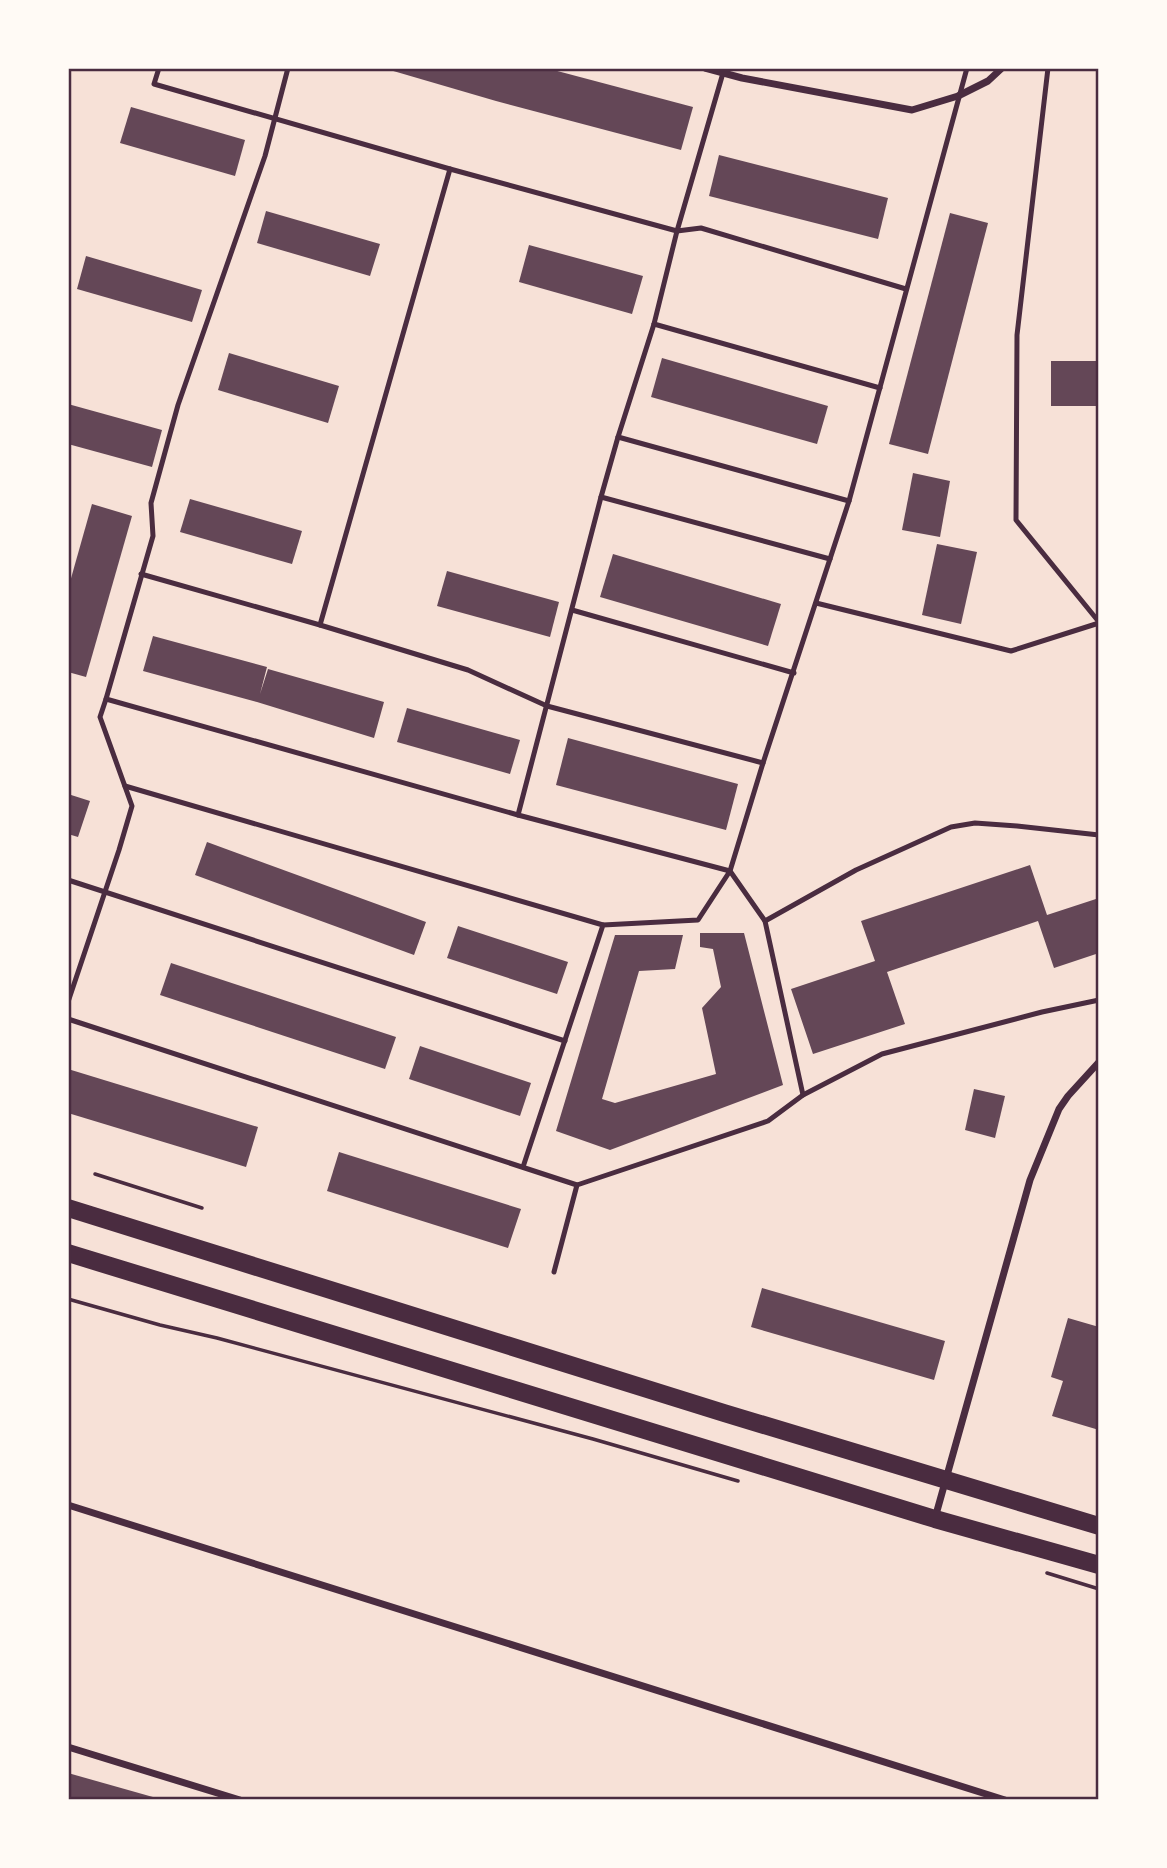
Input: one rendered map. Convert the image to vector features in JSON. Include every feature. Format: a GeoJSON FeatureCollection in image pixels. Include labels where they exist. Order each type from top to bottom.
{"type":"FeatureCollection","features":[{"type":"Feature","properties":{"kind":"main road"},"geometry":{"type":"LineString","coordinates":[[68,1208],[724,1413],[1099,1526]]}},
{"type":"Feature","properties":{"kind":"main road"},"geometry":{"type":"LineString","coordinates":[[74,1257],[935,1519],[1099,1565]]}},
{"type":"Feature","properties":{"kind":"street"},"geometry":{"type":"LineString","coordinates":[[705,68],[742,78],[912,110],[958,96],[988,81],[1002,68]]}},
{"type":"Feature","properties":{"kind":"street"},"geometry":{"type":"LineString","coordinates":[[935,1519],[1030,1180],[1059,1110],[1099,1062]]}},
{"type":"Feature","properties":{"kind":"street"},"geometry":{"type":"LineString","coordinates":[[68,1505],[1005,1800]]}},
{"type":"Feature","properties":{"kind":"street"},"geometry":{"type":"LineString","coordinates":[[68,1747],[240,1800]]}},
{"type":"Feature","properties":{"kind":"lane"},"geometry":{"type":"LineString","coordinates":[[159,68],[154,84],[677,231],[701,228],[906,289]]}},
{"type":"Feature","properties":{"kind":"lane"},"geometry":{"type":"LineString","coordinates":[[125,786],[603,925],[698,920],[730,871],[849,501],[967,68]]}},
{"type":"Feature","properties":{"kind":"lane"},"geometry":{"type":"LineString","coordinates":[[816,603],[1011,651],[1099,622],[1016,520],[1017,335],[1048,68]]}},
{"type":"Feature","properties":{"kind":"lane"},"geometry":{"type":"LineString","coordinates":[[68,1002],[132,806],[100,716],[153,536],[151,503],[178,405],[265,156],[286,69]]}},
{"type":"Feature","properties":{"kind":"lane"},"geometry":{"type":"LineString","coordinates":[[518,815],[601,497],[654,324],[677,231],[723,73]]}},
{"type":"Feature","properties":{"kind":"lane"},"geometry":{"type":"LineString","coordinates":[[320,625],[450,169]]}},
{"type":"Feature","properties":{"kind":"lane"},"geometry":{"type":"LineString","coordinates":[[654,324],[880,387]]}},
{"type":"Feature","properties":{"kind":"lane"},"geometry":{"type":"LineString","coordinates":[[618,437],[849,501]]}},
{"type":"Feature","properties":{"kind":"lane"},"geometry":{"type":"LineString","coordinates":[[601,497],[830,559]]}},
{"type":"Feature","properties":{"kind":"lane"},"geometry":{"type":"LineString","coordinates":[[141,575],[468,670],[547,706],[763,763]]}},
{"type":"Feature","properties":{"kind":"lane"},"geometry":{"type":"LineString","coordinates":[[572,610],[794,673]]}},
{"type":"Feature","properties":{"kind":"lane"},"geometry":{"type":"LineString","coordinates":[[106,699],[518,815],[730,871],[765,921],[803,1096]]}},
{"type":"Feature","properties":{"kind":"lane"},"geometry":{"type":"LineString","coordinates":[[765,921],[856,870],[951,827],[975,823],[1099,835]]}},
{"type":"Feature","properties":{"kind":"lane"},"geometry":{"type":"LineString","coordinates":[[68,880],[565,1041]]}},
{"type":"Feature","properties":{"kind":"lane"},"geometry":{"type":"LineString","coordinates":[[523,1167],[603,925]]}},
{"type":"Feature","properties":{"kind":"lane"},"geometry":{"type":"LineString","coordinates":[[68,1019],[577,1185],[768,1121],[803,1096],[882,1055],[1042,1012],[1099,1000]]}},
{"type":"Feature","properties":{"kind":"lane"},"geometry":{"type":"LineString","coordinates":[[554,1272],[577,1185]]}},
{"type":"Feature","properties":{"kind":"path"},"geometry":{"type":"LineString","coordinates":[[95,1174],[202,1208]]}},
{"type":"Feature","properties":{"kind":"path"},"geometry":{"type":"LineString","coordinates":[[68,1299],[593,1439],[750,1485]]}},
{"type":"Feature","properties":{"kind":"path"},"geometry":{"type":"LineString","coordinates":[[1048,1573],[1099,1589]]}},
{"type":"Feature","properties":{"kind":"building"},"geometry":{"type":"Polygon","coordinates":[[[383,68],[546,68],[693,107],[681,150],[383,68]]]}},
{"type":"Feature","properties":{"kind":"building"},"geometry":{"type":"Polygon","coordinates":[[[131,107],[245,140],[235,176],[120,143],[131,107]]]}},
{"type":"Feature","properties":{"kind":"building"},"geometry":{"type":"Polygon","coordinates":[[[719,155],[888,198],[878,239],[709,196],[719,155]]]}},
{"type":"Feature","properties":{"kind":"building"},"geometry":{"type":"Polygon","coordinates":[[[266,211],[380,244],[370,276],[257,243],[266,211]]]}},
{"type":"Feature","properties":{"kind":"building"},"geometry":{"type":"Polygon","coordinates":[[[950,213],[988,223],[928,454],[889,444],[950,213]]]}},
{"type":"Feature","properties":{"kind":"building"},"geometry":{"type":"Polygon","coordinates":[[[529,245],[643,276],[632,314],[519,282],[529,245]]]}},
{"type":"Feature","properties":{"kind":"building"},"geometry":{"type":"Polygon","coordinates":[[[86,256],[202,290],[192,322],[77,289],[86,256]]]}},
{"type":"Feature","properties":{"kind":"building"},"geometry":{"type":"Polygon","coordinates":[[[229,353],[339,386],[328,423],[218,390],[229,353]]]}},
{"type":"Feature","properties":{"kind":"building"},"geometry":{"type":"Polygon","coordinates":[[[662,358],[828,406],[817,444],[651,397],[662,358]]]}},
{"type":"Feature","properties":{"kind":"building"},"geometry":{"type":"Polygon","coordinates":[[[1051,361],[1099,361],[1099,406],[1051,406],[1051,361]]]}},
{"type":"Feature","properties":{"kind":"building"},"geometry":{"type":"Polygon","coordinates":[[[68,404],[162,430],[152,467],[68,444],[68,404]]]}},
{"type":"Feature","properties":{"kind":"building"},"geometry":{"type":"Polygon","coordinates":[[[913,473],[950,481],[940,537],[902,530],[913,473]]]}},
{"type":"Feature","properties":{"kind":"building"},"geometry":{"type":"Polygon","coordinates":[[[190,499],[302,531],[292,564],[180,532],[190,499]]]}},
{"type":"Feature","properties":{"kind":"building"},"geometry":{"type":"Polygon","coordinates":[[[92,504],[132,516],[86,677],[68,672],[68,589],[92,504]]]}},
{"type":"Feature","properties":{"kind":"building"},"geometry":{"type":"Polygon","coordinates":[[[937,544],[977,552],[961,624],[922,615],[937,544]]]}},
{"type":"Feature","properties":{"kind":"building"},"geometry":{"type":"Polygon","coordinates":[[[613,554],[781,604],[768,646],[600,597],[613,554]]]}},
{"type":"Feature","properties":{"kind":"building"},"geometry":{"type":"Polygon","coordinates":[[[447,571],[559,602],[550,637],[437,606],[447,571]]]}},
{"type":"Feature","properties":{"kind":"building"},"geometry":{"type":"Polygon","coordinates":[[[153,636],[267,667],[260,694],[268,669],[384,702],[374,738],[143,671],[153,636]]]}},
{"type":"Feature","properties":{"kind":"building"},"geometry":{"type":"Polygon","coordinates":[[[407,708],[520,740],[510,774],[397,742],[407,708]]]}},
{"type":"Feature","properties":{"kind":"building"},"geometry":{"type":"Polygon","coordinates":[[[568,738],[738,784],[726,830],[556,785],[568,738]]]}},
{"type":"Feature","properties":{"kind":"building"},"geometry":{"type":"Polygon","coordinates":[[[68,794],[90,801],[78,837],[68,834],[68,794]]]}},
{"type":"Feature","properties":{"kind":"building"},"geometry":{"type":"Polygon","coordinates":[[[207,842],[426,922],[414,955],[195,875],[207,842]]]}},
{"type":"Feature","properties":{"kind":"building"},"geometry":{"type":"Polygon","coordinates":[[[1030,865],[1047,915],[1099,898],[1099,953],[1054,968],[1038,921],[887,972],[905,1024],[813,1054],[791,989],[875,961],[861,921],[1030,865]]]}},
{"type":"Feature","properties":{"kind":"building"},"geometry":{"type":"Polygon","coordinates":[[[458,926],[568,962],[557,994],[447,958],[458,926]]]}},
{"type":"Feature","properties":{"kind":"building"},"geometry":{"type":"Polygon","coordinates":[[[700,933],[744,933],[783,1085],[610,1150],[556,1131],[615,935],[683,935],[675,969],[639,971],[602,1099],[615,1103],[716,1074],[702,1008],[721,987],[713,949],[700,947],[700,933]]]}},
{"type":"Feature","properties":{"kind":"building"},"geometry":{"type":"Polygon","coordinates":[[[171,963],[396,1037],[385,1069],[160,995],[171,963]]]}},
{"type":"Feature","properties":{"kind":"building"},"geometry":{"type":"Polygon","coordinates":[[[420,1046],[531,1083],[520,1116],[409,1079],[420,1046]]]}},
{"type":"Feature","properties":{"kind":"building"},"geometry":{"type":"Polygon","coordinates":[[[68,1069],[258,1127],[246,1167],[68,1113],[68,1069]]]}},
{"type":"Feature","properties":{"kind":"building"},"geometry":{"type":"Polygon","coordinates":[[[974,1089],[1005,1096],[995,1138],[965,1130],[974,1089]]]}},
{"type":"Feature","properties":{"kind":"building"},"geometry":{"type":"Polygon","coordinates":[[[339,1152],[521,1209],[508,1248],[327,1191],[339,1152]]]}},
{"type":"Feature","properties":{"kind":"building"},"geometry":{"type":"Polygon","coordinates":[[[762,1288],[945,1341],[934,1380],[751,1327],[762,1288]]]}},
{"type":"Feature","properties":{"kind":"building"},"geometry":{"type":"Polygon","coordinates":[[[1068,1318],[1099,1327],[1099,1430],[1052,1416],[1063,1381],[1051,1377],[1068,1318]]]}},
{"type":"Feature","properties":{"kind":"building"},"geometry":{"type":"Polygon","coordinates":[[[68,1773],[160,1799],[160,1800],[68,1800],[68,1773]]]}}]}
